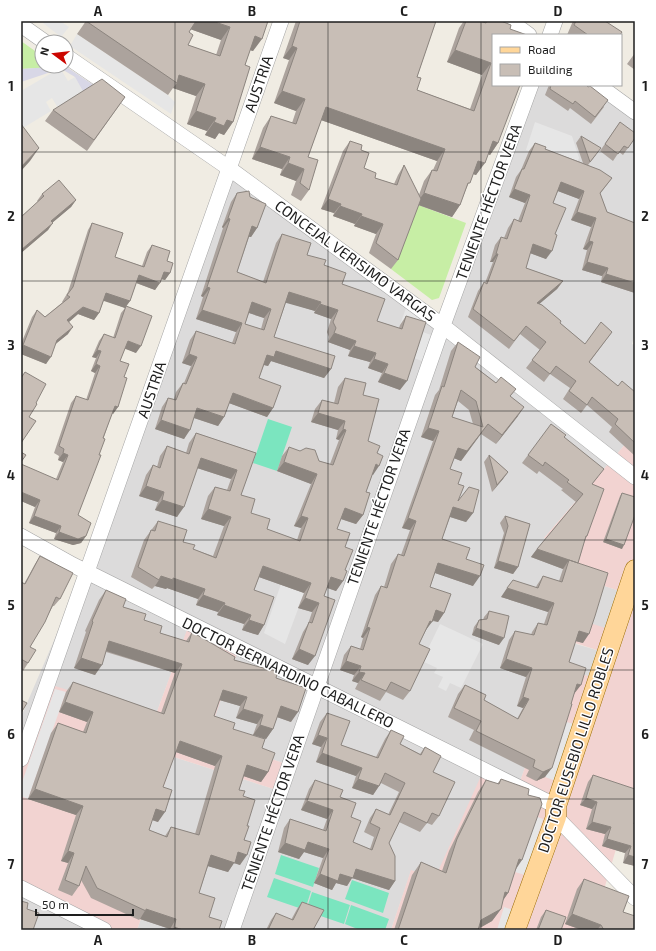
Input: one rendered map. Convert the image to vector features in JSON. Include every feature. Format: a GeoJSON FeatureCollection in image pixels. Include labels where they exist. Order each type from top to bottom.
{"type":"FeatureCollection","features":[{"type":"Feature","properties":{"kind":"main road","name":"DOCTOR EUSEBIO LILLO ROBLES"},"geometry":{"type":"LineString","coordinates":[[515,930],[556,811],[635,570]]}},
{"type":"Feature","properties":{"kind":"street","name":"AUSTRIA"},"geometry":{"type":"LineString","coordinates":[[21,759],[281,21]]}},
{"type":"Feature","properties":{"kind":"street"},"geometry":{"type":"LineString","coordinates":[[510,21],[528,34]]}},
{"type":"Feature","properties":{"kind":"street"},"geometry":{"type":"LineString","coordinates":[[550,34],[555,21]]}},
{"type":"Feature","properties":{"kind":"street"},"geometry":{"type":"LineString","coordinates":[[21,25],[34,34]]}},
{"type":"Feature","properties":{"kind":"street","name":"CONCEJAL VERISIMO VARGAS"},"geometry":{"type":"LineString","coordinates":[[74,62],[230,169],[443,326],[635,477]]}},
{"type":"Feature","properties":{"kind":"street","name":"TENIENTE HÉCTOR VERA"},"geometry":{"type":"LineString","coordinates":[[232,930],[443,326],[531,86]]}},
{"type":"Feature","properties":{"kind":"street"},"geometry":{"type":"LineString","coordinates":[[599,86],[635,112]]}},
{"type":"Feature","properties":{"kind":"street","name":"DOCTOR BERNARDINO CABALLERO"},"geometry":{"type":"LineString","coordinates":[[21,536],[87,573],[317,687],[556,811],[635,898]]}},
{"type":"Feature","properties":{"kind":"street"},"geometry":{"type":"LineString","coordinates":[[21,888],[104,930]]}},
{"type":"Feature","properties":{"kind":"shaded area"},"geometry":{"type":"Polygon","coordinates":[[[44,21],[60,21],[69,27],[63,34],[57,34],[43,23],[44,21]]]}},
{"type":"Feature","properties":{"kind":"shaded area"},"geometry":{"type":"Polygon","coordinates":[[[77,34],[168,95],[175,102],[171,114],[74,49],[74,39],[77,34]]]}},
{"type":"Feature","properties":{"kind":"shaded area"},"geometry":{"type":"Polygon","coordinates":[[[34,68],[34,74],[45,74],[21,82],[21,69],[34,68]]]}},
{"type":"Feature","properties":{"kind":"shaded area"},"geometry":{"type":"Polygon","coordinates":[[[74,72],[95,86],[84,93],[75,77],[70,74],[74,74],[74,72]]]}},
{"type":"Feature","properties":{"kind":"shaded area"},"geometry":{"type":"Polygon","coordinates":[[[50,74],[64,74],[68,81],[75,77],[84,93],[58,108],[52,98],[46,102],[51,111],[23,128],[21,124],[21,91],[50,74]]]}},
{"type":"Feature","properties":{"kind":"shaded area"},"geometry":{"type":"Polygon","coordinates":[[[526,86],[605,86],[635,102],[635,334],[632,344],[635,345],[635,433],[544,538],[575,548],[567,574],[623,592],[612,630],[566,641],[603,652],[594,678],[543,662],[554,689],[519,784],[435,878],[411,871],[391,930],[137,930],[166,847],[146,838],[174,757],[277,790],[286,764],[208,737],[188,628],[155,717],[21,773],[21,717],[80,580],[224,170],[442,319],[526,86]]]}},
{"type":"Feature","properties":{"kind":"shaded area"},"geometry":{"type":"Polygon","coordinates":[[[535,122],[572,136],[579,158],[575,168],[526,150],[535,122]]]}},
{"type":"Feature","properties":{"kind":"shaded area"},"geometry":{"type":"Polygon","coordinates":[[[406,308],[424,321],[420,331],[431,335],[422,361],[411,357],[400,325],[406,308]]]}},
{"type":"Feature","properties":{"kind":"shaded area"},"geometry":{"type":"Polygon","coordinates":[[[635,433],[635,785],[592,930],[391,930],[411,870],[435,878],[485,767],[519,784],[553,690],[543,662],[594,678],[603,652],[566,640],[574,618],[612,630],[623,592],[567,574],[575,548],[544,538],[635,433]]]}},
{"type":"Feature","properties":{"kind":"shaded area"},"geometry":{"type":"Polygon","coordinates":[[[281,584],[304,593],[285,644],[264,633],[281,584]]]}},
{"type":"Feature","properties":{"kind":"shaded area"},"geometry":{"type":"Polygon","coordinates":[[[440,624],[483,644],[461,688],[450,683],[446,691],[438,687],[443,677],[434,673],[437,668],[422,661],[440,624]]]}},
{"type":"Feature","properties":{"kind":"shaded area"},"geometry":{"type":"Polygon","coordinates":[[[188,627],[237,653],[208,737],[286,764],[277,790],[174,757],[146,838],[166,846],[137,930],[114,930],[21,884],[21,773],[52,685],[155,717],[188,627]]]}},
{"type":"Feature","properties":{"kind":"shaded area"},"geometry":{"type":"Polygon","coordinates":[[[55,689],[66,692],[28,799],[21,796],[21,785],[55,689]]]}},
{"type":"Feature","properties":{"kind":"shaded area"},"geometry":{"type":"Polygon","coordinates":[[[563,721],[574,724],[556,781],[545,777],[563,721]]]}},
{"type":"Feature","properties":{"kind":"shaded area"},"geometry":{"type":"Polygon","coordinates":[[[535,816],[543,819],[525,875],[515,872],[535,816]]]}},
{"type":"Feature","properties":{"kind":"shaded area"},"geometry":{"type":"Polygon","coordinates":[[[21,884],[114,930],[21,930],[21,884]]]}},
{"type":"Feature","properties":{"kind":"shaded area"},"geometry":{"type":"Polygon","coordinates":[[[504,907],[513,910],[506,930],[497,930],[504,907]]]}},
{"type":"Feature","properties":{"kind":"green space"},"geometry":{"type":"Polygon","coordinates":[[[21,41],[34,50],[34,68],[21,69],[21,41]]]}},
{"type":"Feature","properties":{"kind":"green space"},"geometry":{"type":"Polygon","coordinates":[[[416,204],[466,223],[439,298],[432,300],[391,269],[416,204]]]}},
{"type":"Feature","properties":{"kind":"green space"},"geometry":{"type":"Polygon","coordinates":[[[268,419],[292,427],[277,471],[253,463],[268,419]]]}},
{"type":"Feature","properties":{"kind":"green space"},"geometry":{"type":"Polygon","coordinates":[[[281,855],[319,868],[313,887],[275,874],[281,855]]]}},
{"type":"Feature","properties":{"kind":"green space"},"geometry":{"type":"Polygon","coordinates":[[[274,878],[311,891],[305,910],[267,897],[274,878]]]}},
{"type":"Feature","properties":{"kind":"green space"},"geometry":{"type":"Polygon","coordinates":[[[352,880],[389,893],[383,913],[345,899],[352,880]]]}},
{"type":"Feature","properties":{"kind":"green space"},"geometry":{"type":"Polygon","coordinates":[[[312,892],[350,905],[344,924],[306,911],[312,892]]]}},
{"type":"Feature","properties":{"kind":"green space"},"geometry":{"type":"Polygon","coordinates":[[[351,905],[389,919],[385,930],[360,930],[345,924],[351,905]]]}},
{"type":"Feature","properties":{"kind":"building"},"geometry":{"type":"Polygon","coordinates":[[[86,21],[196,21],[189,32],[193,35],[188,45],[220,56],[230,27],[212,21],[268,21],[262,39],[255,36],[245,65],[250,67],[233,122],[227,120],[224,126],[214,122],[216,118],[196,111],[205,84],[179,75],[177,83],[86,21]]]}},
{"type":"Feature","properties":{"kind":"building"},"geometry":{"type":"Polygon","coordinates":[[[300,21],[436,21],[417,77],[421,78],[417,90],[474,111],[491,63],[455,50],[466,21],[480,21],[486,23],[487,21],[501,21],[511,25],[510,29],[524,34],[492,34],[492,86],[520,86],[498,143],[493,141],[485,163],[478,161],[460,205],[424,193],[432,170],[437,171],[445,149],[326,107],[308,157],[318,160],[309,190],[300,183],[304,169],[288,163],[290,157],[260,147],[271,116],[296,124],[305,99],[282,91],[297,48],[292,46],[300,21]]]}},
{"type":"Feature","properties":{"kind":"building"},"geometry":{"type":"Polygon","coordinates":[[[576,21],[605,21],[622,32],[621,34],[587,34],[574,25],[576,21]]]}},
{"type":"Feature","properties":{"kind":"building"},"geometry":{"type":"Polygon","coordinates":[[[102,79],[125,97],[94,140],[53,110],[102,79]]]}},
{"type":"Feature","properties":{"kind":"building"},"geometry":{"type":"Polygon","coordinates":[[[551,86],[590,86],[608,100],[595,117],[575,101],[573,104],[550,89],[551,86]]]}},
{"type":"Feature","properties":{"kind":"building"},"geometry":{"type":"Polygon","coordinates":[[[620,122],[635,133],[635,138],[628,148],[624,146],[618,154],[605,144],[620,122]]]}},
{"type":"Feature","properties":{"kind":"building"},"geometry":{"type":"Polygon","coordinates":[[[21,124],[39,148],[21,167],[21,124]]]}},
{"type":"Feature","properties":{"kind":"building"},"geometry":{"type":"Polygon","coordinates":[[[581,136],[601,148],[590,162],[581,136]]]}},
{"type":"Feature","properties":{"kind":"building"},"geometry":{"type":"Polygon","coordinates":[[[350,141],[362,145],[361,150],[369,153],[364,168],[376,173],[375,178],[397,185],[404,165],[421,199],[398,260],[376,243],[383,224],[361,216],[362,214],[340,206],[341,204],[328,199],[350,141]]]}},
{"type":"Feature","properties":{"kind":"building"},"geometry":{"type":"Polygon","coordinates":[[[535,143],[546,147],[545,149],[600,170],[612,178],[600,193],[607,212],[635,223],[635,283],[606,274],[608,268],[587,262],[593,242],[589,241],[596,218],[577,212],[584,191],[561,182],[553,203],[566,208],[555,234],[557,235],[552,251],[533,244],[526,268],[563,281],[537,303],[542,305],[561,321],[560,323],[585,344],[601,322],[612,332],[589,362],[618,386],[622,381],[635,392],[635,443],[615,424],[618,419],[592,397],[587,405],[569,391],[576,381],[556,366],[550,374],[532,360],[546,342],[526,326],[514,341],[473,309],[484,282],[487,284],[498,254],[496,254],[501,237],[507,239],[514,219],[521,222],[530,195],[514,189],[535,143]]]}},
{"type":"Feature","properties":{"kind":"building"},"geometry":{"type":"Polygon","coordinates":[[[59,180],[76,200],[51,221],[53,223],[21,250],[21,217],[44,196],[42,194],[59,180]]]}},
{"type":"Feature","properties":{"kind":"building"},"geometry":{"type":"Polygon","coordinates":[[[249,191],[250,197],[266,204],[257,228],[252,226],[237,272],[266,283],[282,234],[311,243],[307,255],[326,260],[324,265],[346,273],[342,284],[385,299],[377,321],[402,329],[406,316],[426,322],[407,381],[384,373],[388,364],[374,359],[376,353],[354,346],[356,341],[334,333],[336,328],[333,322],[338,310],[320,304],[321,302],[289,292],[274,337],[335,356],[331,369],[276,351],[274,357],[267,355],[259,378],[281,386],[273,408],[233,393],[224,417],[197,408],[190,430],[161,420],[168,398],[176,400],[183,383],[186,384],[197,357],[189,354],[196,331],[235,344],[242,323],[202,310],[210,288],[207,287],[230,219],[228,218],[237,193],[249,191]],[[252,302],[245,324],[264,330],[271,309],[252,302]]]}},
{"type":"Feature","properties":{"kind":"building"},"geometry":{"type":"Polygon","coordinates":[[[92,223],[123,233],[115,257],[144,267],[152,245],[170,251],[167,261],[173,263],[170,273],[164,272],[160,283],[139,275],[130,301],[106,293],[99,313],[83,307],[67,320],[73,327],[57,340],[51,357],[23,345],[37,310],[45,317],[70,297],[67,295],[73,287],[92,223]]]}},
{"type":"Feature","properties":{"kind":"building"},"geometry":{"type":"Polygon","coordinates":[[[126,306],[152,316],[141,346],[128,341],[120,361],[129,364],[124,377],[127,378],[118,407],[115,406],[103,438],[105,439],[99,455],[101,455],[78,515],[91,523],[86,536],[78,539],[59,532],[61,526],[34,516],[40,500],[21,492],[21,464],[58,480],[68,455],[63,453],[64,449],[59,446],[76,396],[88,400],[100,366],[96,364],[101,351],[97,350],[104,334],[115,338],[126,306]]]}},
{"type":"Feature","properties":{"kind":"building"},"geometry":{"type":"Polygon","coordinates":[[[458,342],[480,357],[475,367],[496,383],[501,377],[516,389],[510,396],[524,407],[502,435],[488,424],[467,451],[458,448],[450,469],[462,473],[458,484],[464,486],[458,501],[469,487],[479,490],[473,513],[453,507],[442,539],[470,548],[466,559],[484,565],[480,576],[438,563],[430,587],[451,594],[444,613],[436,610],[432,622],[430,621],[419,644],[430,649],[410,691],[391,682],[386,691],[361,680],[365,673],[359,672],[361,666],[346,661],[351,646],[363,650],[370,628],[367,627],[381,586],[387,588],[398,554],[404,556],[416,521],[408,518],[439,431],[428,428],[442,386],[444,387],[458,342]],[[461,390],[452,417],[483,427],[476,401],[461,390]]]}},
{"type":"Feature","properties":{"kind":"building"},"geometry":{"type":"Polygon","coordinates":[[[25,372],[46,384],[29,417],[36,421],[21,443],[21,378],[25,372]]]}},
{"type":"Feature","properties":{"kind":"building"},"geometry":{"type":"Polygon","coordinates":[[[345,378],[366,383],[363,395],[379,399],[368,441],[380,446],[377,453],[383,456],[379,466],[376,464],[366,492],[370,493],[363,515],[345,508],[337,529],[350,533],[345,547],[353,550],[345,570],[347,571],[343,581],[331,577],[324,596],[335,600],[315,656],[299,649],[309,622],[312,623],[319,603],[305,598],[311,583],[263,566],[254,590],[274,597],[264,625],[249,620],[251,615],[203,595],[205,589],[173,578],[173,580],[161,576],[159,580],[138,567],[151,530],[155,531],[158,521],[187,530],[183,542],[195,545],[193,549],[216,558],[231,517],[208,509],[215,487],[230,491],[237,470],[201,458],[184,507],[162,500],[164,492],[146,486],[153,465],[160,468],[167,446],[189,454],[196,433],[256,453],[241,495],[255,499],[251,513],[270,519],[267,529],[300,541],[308,518],[301,516],[317,474],[284,462],[289,447],[300,451],[306,448],[315,450],[319,461],[333,465],[346,430],[343,429],[345,421],[318,413],[322,400],[338,404],[345,378]]]}},
{"type":"Feature","properties":{"kind":"building"},"geometry":{"type":"Polygon","coordinates":[[[551,424],[566,435],[564,437],[604,469],[592,484],[604,489],[586,536],[578,563],[537,549],[583,494],[567,482],[569,480],[545,462],[543,466],[528,455],[551,424]]]}},
{"type":"Feature","properties":{"kind":"building"},"geometry":{"type":"Polygon","coordinates":[[[21,452],[26,455],[21,462],[21,452]]]}},
{"type":"Feature","properties":{"kind":"building"},"geometry":{"type":"Polygon","coordinates":[[[489,455],[508,472],[497,485],[489,455]]]}},
{"type":"Feature","properties":{"kind":"building"},"geometry":{"type":"Polygon","coordinates":[[[622,493],[635,497],[635,515],[624,545],[606,539],[622,493]]]}},
{"type":"Feature","properties":{"kind":"building"},"geometry":{"type":"Polygon","coordinates":[[[505,516],[530,524],[518,567],[498,561],[508,526],[505,516]]]}},
{"type":"Feature","properties":{"kind":"building"},"geometry":{"type":"Polygon","coordinates":[[[40,556],[73,573],[60,599],[56,597],[45,622],[30,647],[36,650],[28,663],[21,659],[21,582],[25,584],[40,556]]]}},
{"type":"Feature","properties":{"kind":"building"},"geometry":{"type":"Polygon","coordinates":[[[569,560],[608,573],[589,634],[579,631],[569,662],[586,668],[581,685],[577,684],[552,768],[543,772],[533,767],[535,760],[476,731],[481,721],[454,708],[465,685],[486,695],[484,700],[518,719],[529,699],[523,697],[532,668],[506,659],[515,631],[534,635],[538,623],[547,625],[554,603],[507,588],[513,580],[538,588],[543,576],[562,582],[569,560]]]}},
{"type":"Feature","properties":{"kind":"building"},"geometry":{"type":"Polygon","coordinates":[[[106,590],[126,599],[123,607],[146,614],[144,620],[162,626],[160,633],[189,642],[192,632],[235,657],[234,660],[267,669],[269,665],[278,670],[276,678],[306,688],[298,712],[281,706],[273,729],[260,725],[263,715],[243,709],[247,697],[223,690],[214,716],[235,723],[233,729],[265,739],[262,748],[275,753],[268,772],[247,765],[239,790],[245,791],[243,796],[255,800],[244,840],[251,842],[247,855],[238,852],[235,863],[211,855],[199,893],[215,898],[209,917],[222,921],[219,930],[183,930],[174,927],[176,919],[146,909],[146,911],[97,888],[86,866],[79,886],[65,880],[74,853],[68,851],[83,806],[35,789],[58,723],[86,733],[93,712],[65,702],[73,682],[164,714],[182,664],[109,641],[102,665],[81,658],[93,622],[92,621],[106,590]],[[180,741],[163,787],[172,790],[165,812],[156,809],[149,830],[167,837],[171,827],[199,835],[222,756],[180,741]]]}},
{"type":"Feature","properties":{"kind":"building"},"geometry":{"type":"Polygon","coordinates":[[[489,611],[509,616],[504,638],[476,628],[479,620],[487,619],[489,611]]]}},
{"type":"Feature","properties":{"kind":"building"},"geometry":{"type":"Polygon","coordinates":[[[21,700],[27,703],[21,713],[21,700]]]}},
{"type":"Feature","properties":{"kind":"building"},"geometry":{"type":"Polygon","coordinates":[[[327,713],[350,721],[341,745],[378,758],[391,730],[404,736],[400,744],[421,755],[425,747],[441,756],[433,772],[455,782],[439,816],[432,813],[427,823],[404,812],[389,843],[395,856],[395,881],[356,869],[353,878],[340,874],[338,881],[320,874],[329,849],[308,842],[305,850],[285,843],[290,819],[326,831],[333,810],[307,801],[315,780],[343,790],[340,797],[356,803],[351,817],[361,821],[353,842],[372,850],[380,828],[370,823],[376,809],[390,815],[405,783],[385,773],[379,786],[358,779],[362,768],[322,753],[327,738],[318,735],[327,713]]]}},
{"type":"Feature","properties":{"kind":"building"},"geometry":{"type":"Polygon","coordinates":[[[593,775],[635,789],[635,857],[628,855],[631,846],[607,839],[611,827],[592,822],[597,802],[586,798],[593,775]]]}},
{"type":"Feature","properties":{"kind":"building"},"geometry":{"type":"Polygon","coordinates":[[[501,779],[529,789],[528,795],[540,798],[542,804],[522,860],[519,859],[508,893],[505,892],[501,909],[481,920],[478,930],[398,930],[421,862],[446,873],[457,839],[486,780],[499,784],[501,779]]]}},
{"type":"Feature","properties":{"kind":"building"},"geometry":{"type":"Polygon","coordinates":[[[584,879],[629,896],[623,912],[635,916],[635,930],[604,930],[601,925],[572,914],[584,879]]]}},
{"type":"Feature","properties":{"kind":"building"},"geometry":{"type":"Polygon","coordinates":[[[21,901],[28,903],[27,909],[39,913],[33,930],[21,930],[21,901]]]}},
{"type":"Feature","properties":{"kind":"building"},"geometry":{"type":"Polygon","coordinates":[[[302,902],[324,910],[313,930],[268,930],[276,913],[293,920],[302,902]]]}},
{"type":"Feature","properties":{"kind":"building"},"geometry":{"type":"Polygon","coordinates":[[[546,910],[566,917],[561,930],[538,930],[546,910]]]}}]}
